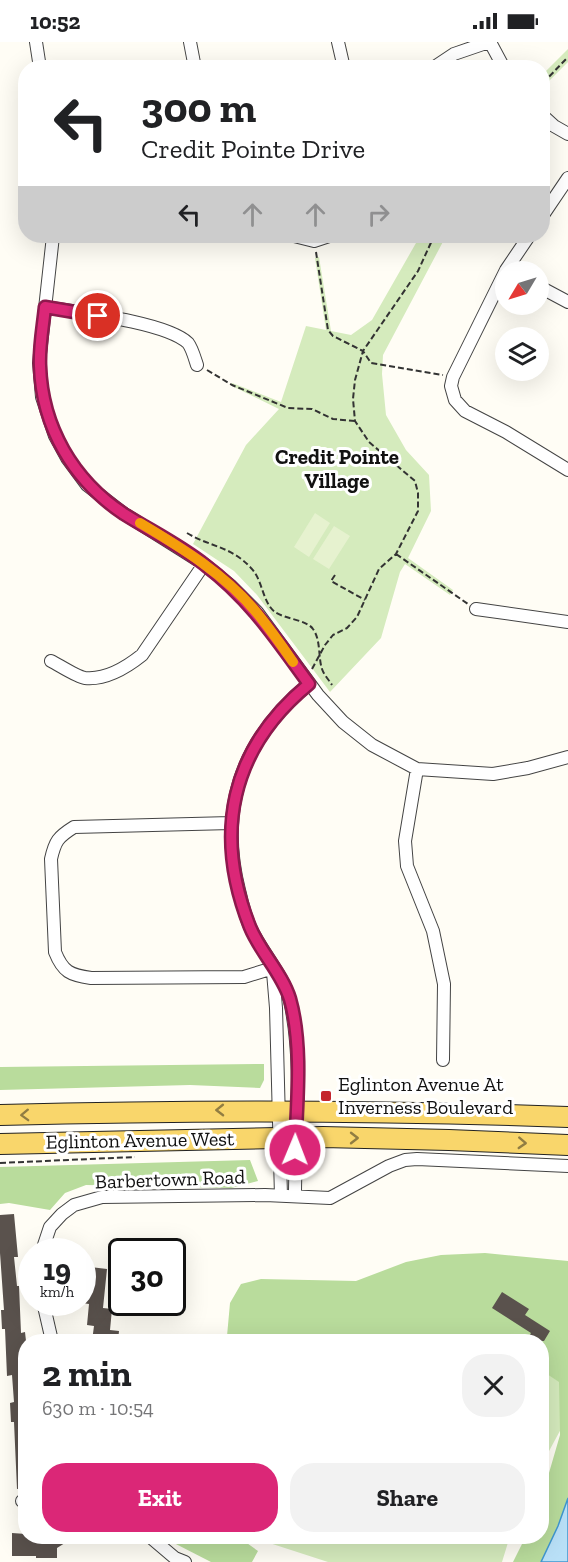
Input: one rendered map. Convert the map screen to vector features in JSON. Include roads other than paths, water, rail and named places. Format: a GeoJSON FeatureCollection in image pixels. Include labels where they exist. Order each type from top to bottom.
{"type":"FeatureCollection","features":[{"type":"Feature","properties":{"kind":"main road","name":"Eglinton Avenue West"},"geometry":{"type":"LineString","coordinates":[[0,1115],[287,1110],[568,1118]]}},
{"type":"Feature","properties":{"kind":"main road","name":"Eglinton Avenue West"},"geometry":{"type":"LineString","coordinates":[[0,1144],[288,1137],[568,1145]]}},
{"type":"Feature","properties":{"kind":"street"},"geometry":{"type":"LineString","coordinates":[[36,42],[39,60]]}},
{"type":"Feature","properties":{"kind":"street"},"geometry":{"type":"LineString","coordinates":[[190,42],[193,60]]}},
{"type":"Feature","properties":{"kind":"street"},"geometry":{"type":"LineString","coordinates":[[338,42],[342,60]]}},
{"type":"Feature","properties":{"kind":"street"},"geometry":{"type":"LineString","coordinates":[[445,60],[454,54],[489,42],[499,60]]}},
{"type":"Feature","properties":{"kind":"street"},"geometry":{"type":"LineString","coordinates":[[550,122],[568,134]]}},
{"type":"Feature","properties":{"kind":"street"},"geometry":{"type":"LineString","coordinates":[[550,205],[568,178]]}},
{"type":"Feature","properties":{"kind":"street"},"geometry":{"type":"LineString","coordinates":[[52,243],[39,363],[42,397],[55,436],[87,485],[204,564],[231,586],[256,612],[309,684],[343,722],[372,745],[417,769],[493,774],[528,768],[568,757]]}},
{"type":"Feature","properties":{"kind":"street"},"geometry":{"type":"LineString","coordinates":[[514,261],[526,243]]}},
{"type":"Feature","properties":{"kind":"street"},"geometry":{"type":"LineString","coordinates":[[549,292],[568,302]]}},
{"type":"Feature","properties":{"kind":"street"},"geometry":{"type":"LineString","coordinates":[[495,296],[453,377],[451,386],[455,400],[465,411],[506,432],[568,470]]}},
{"type":"Feature","properties":{"kind":"street"},"geometry":{"type":"LineString","coordinates":[[45,307],[115,318],[164,331],[189,344],[197,364]]}},
{"type":"Feature","properties":{"kind":"street"},"geometry":{"type":"LineString","coordinates":[[51,661],[84,678],[108,675],[127,666],[142,655],[204,564]]}},
{"type":"Feature","properties":{"kind":"street"},"geometry":{"type":"LineString","coordinates":[[476,609],[568,622]]}},
{"type":"Feature","properties":{"kind":"street"},"geometry":{"type":"LineString","coordinates":[[281,1196],[288,1137],[287,1110],[296,1042],[294,1021],[290,997],[250,928],[233,864],[231,823],[235,792],[259,739],[283,708],[309,684]]}},
{"type":"Feature","properties":{"kind":"street"},"geometry":{"type":"LineString","coordinates":[[417,769],[405,841],[407,866],[433,931],[444,984],[443,1060]]}},
{"type":"Feature","properties":{"kind":"street"},"geometry":{"type":"LineString","coordinates":[[231,823],[74,827],[62,835],[54,844],[51,859],[55,952],[60,964],[72,976],[91,978],[243,977],[273,968]]}},
{"type":"Feature","properties":{"kind":"street"},"geometry":{"type":"LineString","coordinates":[[273,968],[295,1196]]}},
{"type":"Feature","properties":{"kind":"street","name":"Barbertown Road"},"geometry":{"type":"LineString","coordinates":[[46,1238],[50,1227],[74,1205],[102,1197],[295,1196],[330,1198],[389,1166],[405,1160],[568,1166]]}},
{"type":"Feature","properties":{"kind":"street"},"geometry":{"type":"LineString","coordinates":[[46,1316],[50,1334]]}},
{"type":"Feature","properties":{"kind":"street"},"geometry":{"type":"LineString","coordinates":[[158,1544],[175,1558],[185,1562]]}},
{"type":"Feature","properties":{"kind":"water"},"geometry":{"type":"Polygon","coordinates":[[[568,1498],[568,1562],[541,1562],[558,1526],[568,1498]]]}},
{"type":"Feature","properties":{"kind":"place","name":"Eglinton Avenue At Inverness Boulevard"},"geometry":{"type":"Point","coordinates":[326,1096]}},
{"type":"Feature","properties":{"kind":"district","name":"Credit Pointe Village"},"geometry":{"type":"Point","coordinates":[337,468]}}]}
